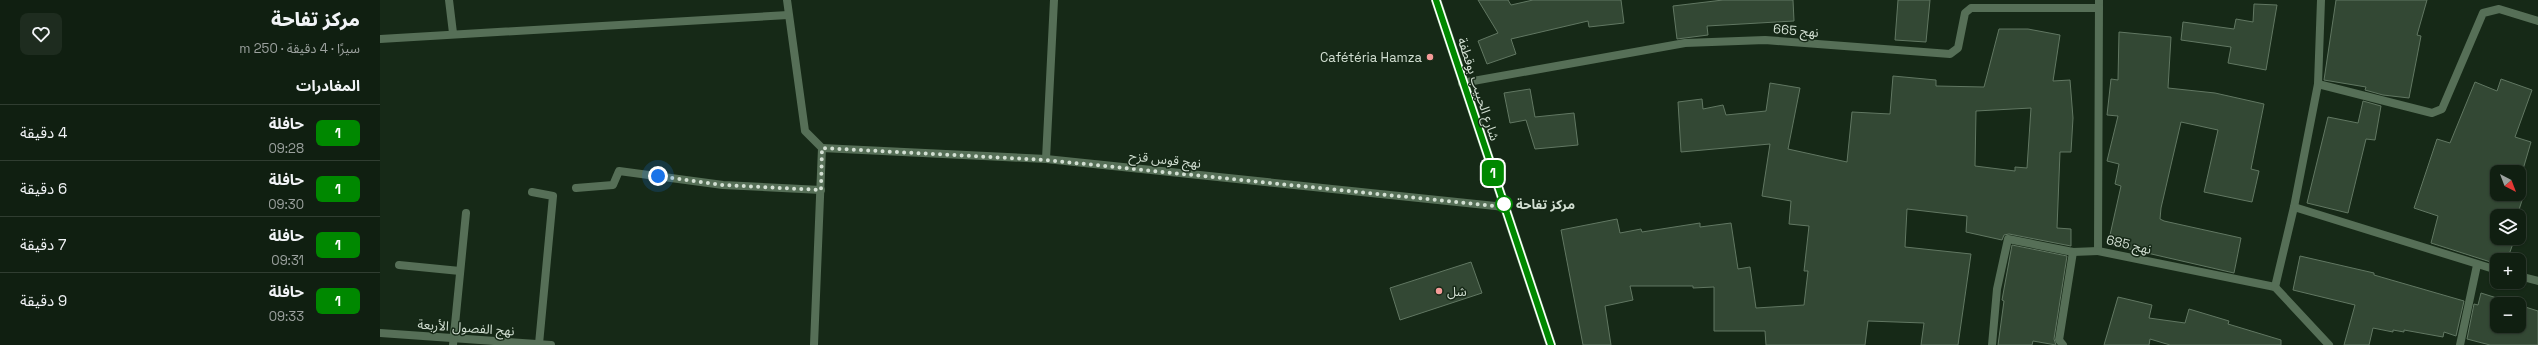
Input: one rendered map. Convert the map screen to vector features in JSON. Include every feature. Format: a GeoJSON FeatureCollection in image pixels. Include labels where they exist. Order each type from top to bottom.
{"type":"FeatureCollection","features":[{"type":"Feature","properties":{"kind":"main road","name":"شارع الحبيب بوقطفة"},"geometry":{"type":"LineString","coordinates":[[1436,0],[1462,83],[1551,345]]}},
{"type":"Feature","properties":{"kind":"street"},"geometry":{"type":"LineString","coordinates":[[449,0],[453,33]]}},
{"type":"Feature","properties":{"kind":"street"},"geometry":{"type":"LineString","coordinates":[[786,0],[805,131],[822,148],[814,345]]}},
{"type":"Feature","properties":{"kind":"street"},"geometry":{"type":"LineString","coordinates":[[1046,160],[1054,0]]}},
{"type":"Feature","properties":{"kind":"street"},"geometry":{"type":"LineString","coordinates":[[2321,0],[2318,84],[2294,207],[2275,287],[2329,345]]}},
{"type":"Feature","properties":{"kind":"street","name":"نهج 665"},"geometry":{"type":"LineString","coordinates":[[1462,83],[1685,43],[1770,40],[1950,54],[1958,48],[1965,13],[1970,8],[2099,4]]}},
{"type":"Feature","properties":{"kind":"street","name":"نهج 685"},"geometry":{"type":"LineString","coordinates":[[2099,4],[2098,251],[2275,287]]}},
{"type":"Feature","properties":{"kind":"street"},"geometry":{"type":"LineString","coordinates":[[2318,84],[2432,113],[2442,109],[2483,14],[2499,8],[2538,21]]}},
{"type":"Feature","properties":{"kind":"street"},"geometry":{"type":"LineString","coordinates":[[380,39],[453,33],[788,15]]}},
{"type":"Feature","properties":{"kind":"street","name":"نهج قوس قزح"},"geometry":{"type":"LineString","coordinates":[[822,148],[1046,160],[1505,207]]}},
{"type":"Feature","properties":{"kind":"street"},"geometry":{"type":"LineString","coordinates":[[576,188],[613,185],[619,171],[722,185],[821,190]]}},
{"type":"Feature","properties":{"kind":"street"},"geometry":{"type":"LineString","coordinates":[[532,192],[552,196],[540,344]]}},
{"type":"Feature","properties":{"kind":"street"},"geometry":{"type":"LineString","coordinates":[[2294,207],[2490,268]]}},
{"type":"Feature","properties":{"kind":"street"},"geometry":{"type":"LineString","coordinates":[[453,341],[466,212]]}},
{"type":"Feature","properties":{"kind":"street"},"geometry":{"type":"LineString","coordinates":[[1992,345],[1998,289],[2008,239],[2073,252],[2098,251]]}},
{"type":"Feature","properties":{"kind":"street"},"geometry":{"type":"LineString","coordinates":[[2063,345],[2059,340],[2073,252]]}},
{"type":"Feature","properties":{"kind":"street"},"geometry":{"type":"LineString","coordinates":[[399,265],[460,271]]}},
{"type":"Feature","properties":{"kind":"street"},"geometry":{"type":"LineString","coordinates":[[2460,345],[2477,265]]}},
{"type":"Feature","properties":{"kind":"street"},"geometry":{"type":"LineString","coordinates":[[2526,278],[2538,281]]}},
{"type":"Feature","properties":{"kind":"street","name":"نهج الفصول الأربعة"},"geometry":{"type":"LineString","coordinates":[[380,333],[453,341],[551,345]]}},
{"type":"Feature","properties":{"kind":"building"},"geometry":{"type":"Polygon","coordinates":[[[1478,0],[1508,0],[1511,5],[1533,0],[1621,0],[1624,23],[1589,27],[1588,21],[1511,39],[1516,54],[1487,64],[1478,41],[1498,33],[1478,0]]]}},
{"type":"Feature","properties":{"kind":"building"},"geometry":{"type":"Polygon","coordinates":[[[1723,0],[1793,0],[1794,21],[1707,26],[1708,35],[1677,39],[1673,6],[1723,0]]]}},
{"type":"Feature","properties":{"kind":"building"},"geometry":{"type":"Polygon","coordinates":[[[1898,0],[1930,0],[1926,42],[1895,40],[1898,0]]]}},
{"type":"Feature","properties":{"kind":"building"},"geometry":{"type":"Polygon","coordinates":[[[2336,0],[2427,0],[2417,35],[2421,36],[2409,98],[2383,95],[2365,90],[2366,87],[2324,80],[2336,0]]]}},
{"type":"Feature","properties":{"kind":"building"},"geometry":{"type":"Polygon","coordinates":[[[2254,4],[2277,5],[2266,70],[2228,63],[2231,47],[2181,40],[2183,22],[2234,29],[2236,19],[2253,22],[2254,4]]]}},
{"type":"Feature","properties":{"kind":"building"},"geometry":{"type":"Polygon","coordinates":[[[1999,29],[2028,29],[2060,35],[2053,81],[2070,80],[2073,118],[2071,152],[2060,152],[2057,228],[2071,229],[2071,246],[2009,234],[2004,235],[2002,240],[1966,232],[1967,216],[1907,209],[1905,247],[1971,254],[1958,345],[1921,345],[1924,323],[1868,321],[1865,345],[1766,345],[1765,331],[1714,331],[1714,287],[1693,288],[1693,286],[1630,286],[1633,300],[1605,306],[1611,345],[1583,345],[1561,230],[1617,219],[1620,233],[1641,229],[1642,232],[1700,223],[1700,227],[1731,223],[1738,269],[1750,267],[1756,308],[1804,305],[1808,271],[1804,271],[1809,226],[1789,224],[1791,201],[1762,196],[1770,144],[1681,152],[1678,102],[1702,99],[1703,109],[1723,105],[1726,115],[1766,111],[1770,83],[1800,88],[1788,149],[1847,162],[1852,112],[1890,114],[1893,76],[1936,80],[1936,86],[1984,87],[1999,29]],[[2031,108],[1976,111],[1975,166],[2015,171],[2015,167],[2027,168],[2031,108]]]}},
{"type":"Feature","properties":{"kind":"building"},"geometry":{"type":"Polygon","coordinates":[[[2119,32],[2171,37],[2168,88],[2215,93],[2264,104],[2251,169],[2259,171],[2252,202],[2204,192],[2218,130],[2181,122],[2161,208],[2160,219],[2164,221],[2241,238],[2234,273],[2108,244],[2121,186],[2115,184],[2119,164],[2107,161],[2118,116],[2107,115],[2111,79],[2118,80],[2119,32]]]}},
{"type":"Feature","properties":{"kind":"building"},"geometry":{"type":"Polygon","coordinates":[[[2501,79],[2532,90],[2515,137],[2531,142],[2524,165],[2490,165],[2490,201],[2522,201],[2519,209],[2490,209],[2490,245],[2512,245],[2510,253],[2490,253],[2490,262],[2431,243],[2438,216],[2414,208],[2437,139],[2450,143],[2475,82],[2497,91],[2501,79]]]}},
{"type":"Feature","properties":{"kind":"building"},"geometry":{"type":"Polygon","coordinates":[[[1530,89],[1535,117],[1574,113],[1578,145],[1535,149],[1526,120],[1510,123],[1504,93],[1530,89]]]}},
{"type":"Feature","properties":{"kind":"building"},"geometry":{"type":"Polygon","coordinates":[[[2363,101],[2381,106],[2375,140],[2366,139],[2348,213],[2307,203],[2328,117],[2358,123],[2363,101]]]}},
{"type":"Feature","properties":{"kind":"building"},"geometry":{"type":"Polygon","coordinates":[[[2012,245],[2067,256],[2054,339],[2056,345],[2033,341],[2032,345],[1998,345],[2004,301],[2002,300],[2012,245]]]}},
{"type":"Feature","properties":{"kind":"building"},"geometry":{"type":"Polygon","coordinates":[[[2300,256],[2374,273],[2374,275],[2464,301],[2456,336],[2444,332],[2443,337],[2404,330],[2404,332],[2393,330],[2393,332],[2373,328],[2369,345],[2344,345],[2355,305],[2293,290],[2300,256]]]}},
{"type":"Feature","properties":{"kind":"building"},"geometry":{"type":"Polygon","coordinates":[[[1471,262],[1482,293],[1400,320],[1390,288],[1471,262]]]}},
{"type":"Feature","properties":{"kind":"building"},"geometry":{"type":"Polygon","coordinates":[[[2481,293],[2494,297],[2490,297],[2490,333],[2526,333],[2526,307],[2538,311],[2538,345],[2490,345],[2467,339],[2474,304],[2478,305],[2481,293]]]}},
{"type":"Feature","properties":{"kind":"building"},"geometry":{"type":"Polygon","coordinates":[[[2118,297],[2152,305],[2149,318],[2185,323],[2189,309],[2229,321],[2228,324],[2281,340],[2281,345],[2170,345],[2150,339],[2149,345],[2104,345],[2118,297]]]}},
{"type":"Feature","properties":{"kind":"bus line","name":"1"},"geometry":{"type":"LineString","coordinates":[[1436,0],[1462,83],[1551,345]]}},
{"type":"Feature","properties":{"kind":"place","name":"Cafétéria Hamza"},"geometry":{"type":"Point","coordinates":[1430,57]}},
{"type":"Feature","properties":{"kind":"place","name":"مركز تفاحة"},"geometry":{"type":"Point","coordinates":[1504,204]}},
{"type":"Feature","properties":{"kind":"place","name":"شل"},"geometry":{"type":"Point","coordinates":[1439,291]}},
{"type":"Feature","properties":{"kind":"route"},"geometry":{"type":"LineString","coordinates":[[658,176],[685,178],[722,185],[821,190],[822,148],[1046,160],[1316,186],[1505,207],[1504,204]]}}]}
